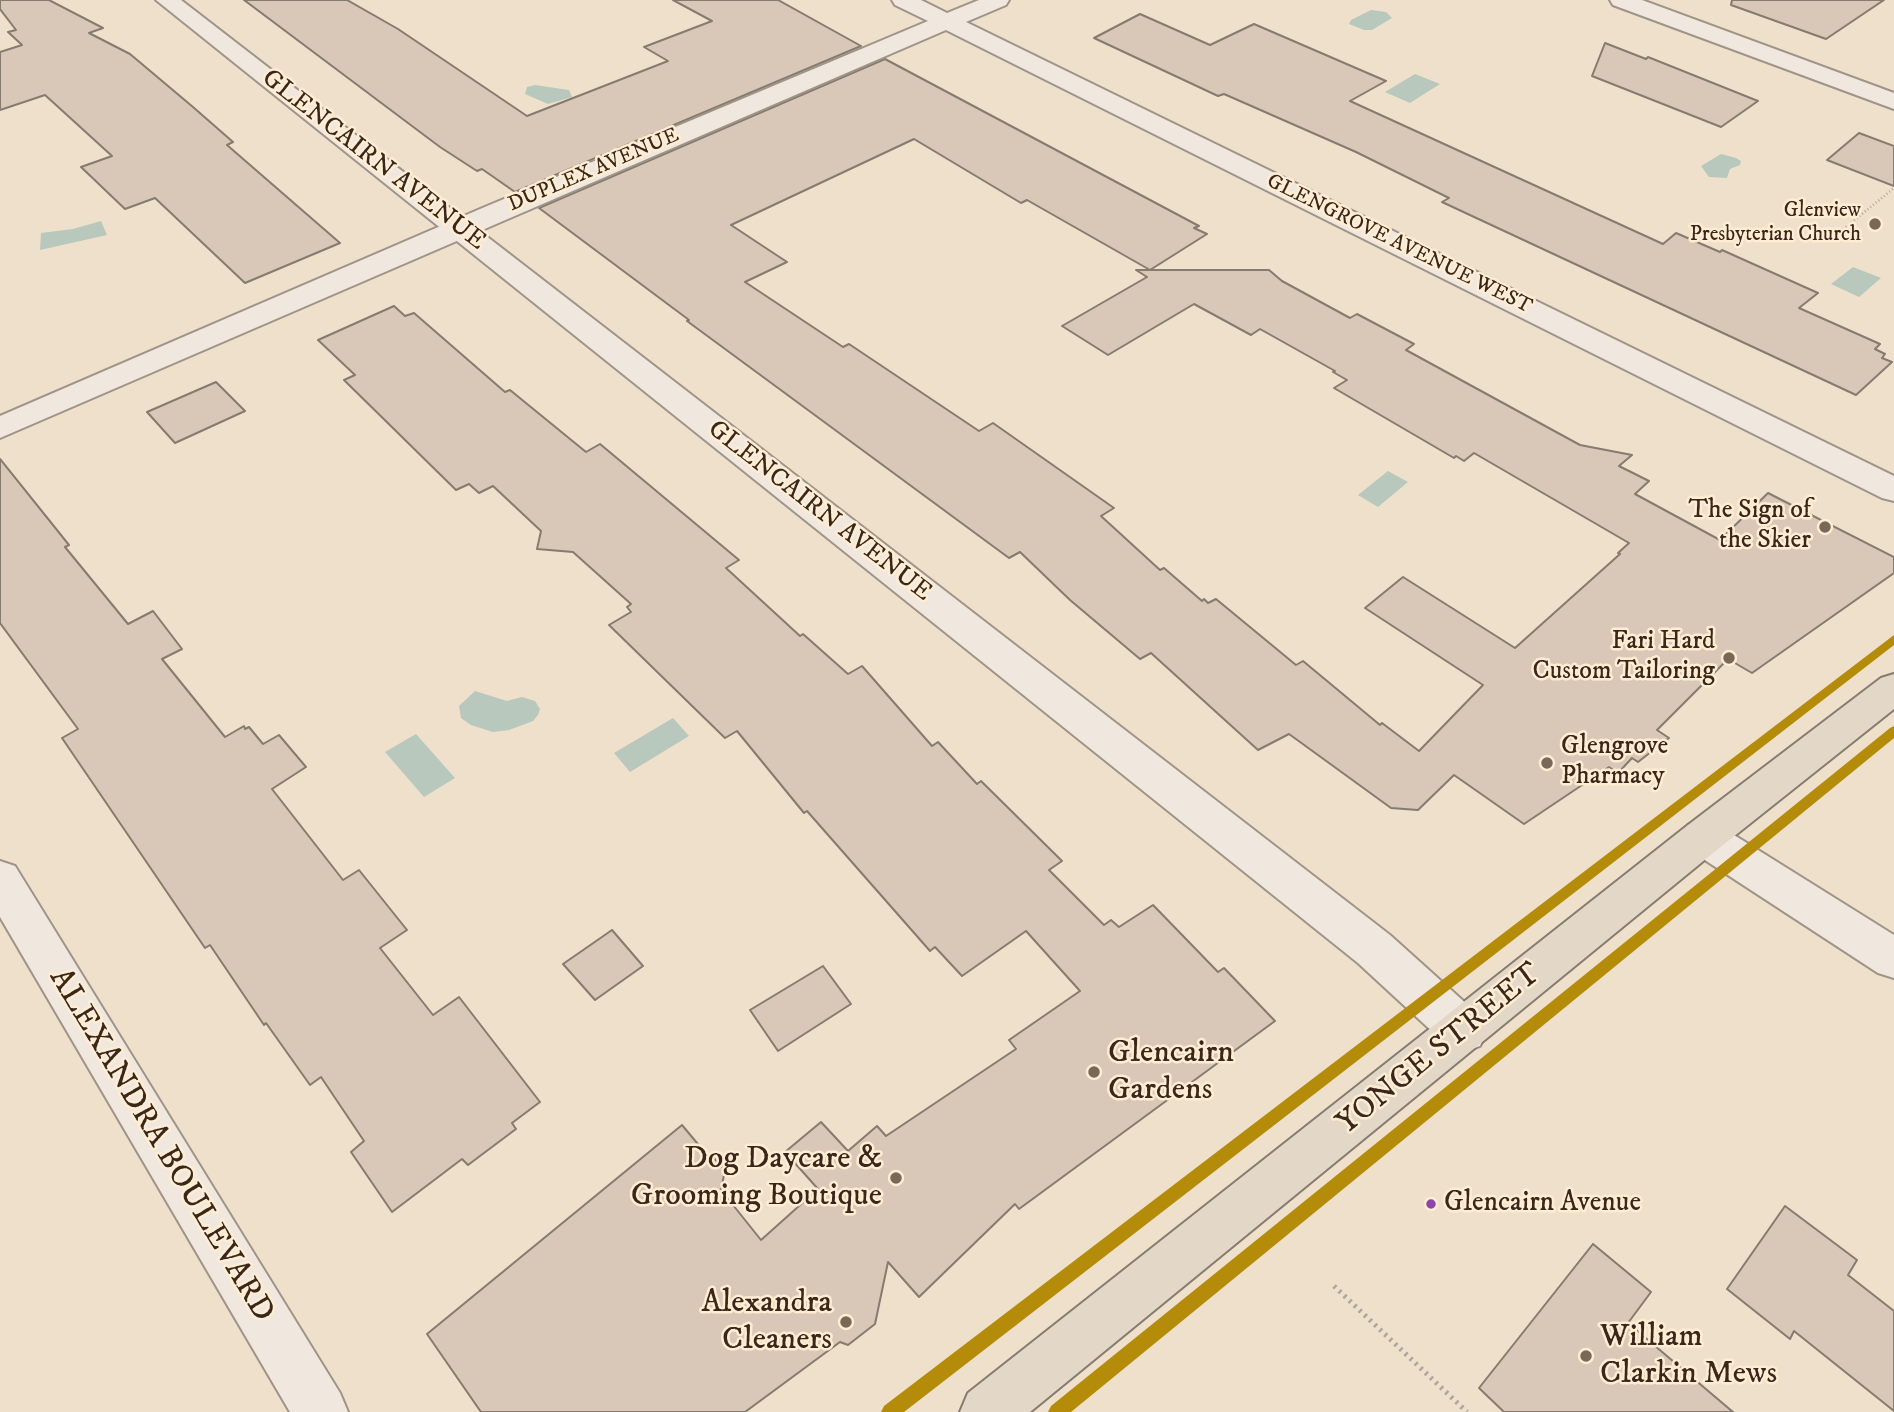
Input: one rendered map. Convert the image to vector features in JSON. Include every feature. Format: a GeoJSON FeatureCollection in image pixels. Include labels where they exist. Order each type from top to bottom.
{"type":"FeatureCollection","features":[{"type":"Feature","properties":{"kind":"main road","name":"YONGE STREET"},"geometry":{"type":"LineString","coordinates":[[986,1412],[1703,837],[1894,688]]}},
{"type":"Feature","properties":{"kind":"street","name":"GLENCAIRN AVENUE"},"geometry":{"type":"LineString","coordinates":[[167,0],[1374,949],[1464,1031]]}},
{"type":"Feature","properties":{"kind":"street","name":"GLENGROVE AVENUE WEST"},"geometry":{"type":"LineString","coordinates":[[903,0],[1894,490]]}},
{"type":"Feature","properties":{"kind":"street","name":"DUPLEX AVENUE"},"geometry":{"type":"LineString","coordinates":[[0,428],[998,0]]}},
{"type":"Feature","properties":{"kind":"street"},"geometry":{"type":"LineString","coordinates":[[1621,0],[1894,102]]}},
{"type":"Feature","properties":{"kind":"street"},"geometry":{"type":"LineString","coordinates":[[1703,837],[1894,959]]}},
{"type":"Feature","properties":{"kind":"street","name":"ALEXANDRA BOULEVARD"},"geometry":{"type":"LineString","coordinates":[[0,879],[321,1412]]}},
{"type":"Feature","properties":{"kind":"path"},"geometry":{"type":"LineString","coordinates":[[1835,236],[1894,188]]}},
{"type":"Feature","properties":{"kind":"path"},"geometry":{"type":"LineString","coordinates":[[1334,1286],[1467,1412]]}},
{"type":"Feature","properties":{"kind":"shaded area"},"geometry":{"type":"Polygon","coordinates":[[[1371,10],[1386,12],[1392,18],[1372,30],[1349,24],[1351,20],[1371,10]]]}},
{"type":"Feature","properties":{"kind":"shaded area"},"geometry":{"type":"Polygon","coordinates":[[[1415,74],[1440,84],[1410,103],[1385,92],[1415,74]]]}},
{"type":"Feature","properties":{"kind":"shaded area"},"geometry":{"type":"Polygon","coordinates":[[[535,85],[569,90],[572,97],[548,104],[525,94],[527,87],[535,85]]]}},
{"type":"Feature","properties":{"kind":"shaded area"},"geometry":{"type":"Polygon","coordinates":[[[1721,154],[1736,158],[1741,161],[1740,165],[1730,169],[1727,178],[1709,177],[1701,166],[1721,154]]]}},
{"type":"Feature","properties":{"kind":"shaded area"},"geometry":{"type":"Polygon","coordinates":[[[101,221],[107,235],[40,250],[41,233],[73,229],[101,221]]]}},
{"type":"Feature","properties":{"kind":"shaded area"},"geometry":{"type":"Polygon","coordinates":[[[1853,267],[1881,278],[1859,297],[1831,284],[1853,267]]]}},
{"type":"Feature","properties":{"kind":"shaded area"},"geometry":{"type":"Polygon","coordinates":[[[1388,471],[1408,482],[1378,507],[1358,495],[1388,471]]]}},
{"type":"Feature","properties":{"kind":"shaded area"},"geometry":{"type":"Polygon","coordinates":[[[475,691],[507,701],[522,697],[535,701],[540,709],[533,721],[509,730],[493,732],[471,725],[461,718],[459,706],[475,691]]]}},
{"type":"Feature","properties":{"kind":"shaded area"},"geometry":{"type":"Polygon","coordinates":[[[673,718],[689,736],[630,772],[614,753],[673,718]]]}},
{"type":"Feature","properties":{"kind":"shaded area"},"geometry":{"type":"Polygon","coordinates":[[[416,734],[455,778],[424,797],[385,752],[416,734]]]}},
{"type":"Feature","properties":{"kind":"building"},"geometry":{"type":"Polygon","coordinates":[[[0,0],[49,0],[103,28],[89,33],[130,54],[233,142],[227,145],[340,243],[245,283],[155,198],[125,209],[81,167],[112,156],[45,95],[0,110],[0,52],[22,45],[8,32],[16,30],[0,9],[0,0]]]}},
{"type":"Feature","properties":{"kind":"building"},"geometry":{"type":"Polygon","coordinates":[[[244,0],[347,0],[398,29],[527,116],[668,61],[644,47],[712,21],[673,0],[778,0],[861,46],[515,192],[482,169],[477,171],[440,147],[244,0]]]}},
{"type":"Feature","properties":{"kind":"building"},"geometry":{"type":"Polygon","coordinates":[[[1732,0],[1884,0],[1826,39],[1731,5],[1732,0]]]}},
{"type":"Feature","properties":{"kind":"building"},"geometry":{"type":"Polygon","coordinates":[[[1140,14],[1210,45],[1254,24],[1386,81],[1350,101],[1663,244],[1676,233],[1720,252],[1722,250],[1818,293],[1799,308],[1880,344],[1875,349],[1885,354],[1882,358],[1892,362],[1856,395],[1442,202],[1449,198],[1356,152],[1224,94],[1218,96],[1094,38],[1140,14]]]}},
{"type":"Feature","properties":{"kind":"building"},"geometry":{"type":"Polygon","coordinates":[[[1605,43],[1646,59],[1648,57],[1758,101],[1721,127],[1592,76],[1605,43]]]}},
{"type":"Feature","properties":{"kind":"building"},"geometry":{"type":"Polygon","coordinates":[[[885,59],[1199,226],[1194,228],[1207,234],[1150,270],[1269,270],[1282,281],[1350,318],[1357,314],[1414,344],[1406,350],[1580,445],[1632,455],[1619,466],[1649,481],[1635,494],[1720,540],[1768,493],[1894,557],[1894,573],[1752,673],[1728,659],[1657,730],[1669,738],[1638,762],[1632,758],[1618,773],[1609,767],[1524,824],[1454,775],[1418,810],[1391,808],[1289,734],[1258,750],[1151,653],[1140,659],[1070,600],[1020,552],[1009,558],[687,321],[689,320],[539,208],[885,59]],[[914,139],[731,225],[787,262],[745,282],[843,347],[849,344],[979,431],[993,423],[1114,508],[1101,516],[1160,570],[1164,568],[1202,601],[1204,599],[1208,603],[1216,599],[1296,665],[1303,661],[1380,725],[1382,723],[1419,751],[1483,685],[1365,608],[1403,577],[1515,648],[1629,543],[1474,453],[1464,461],[1456,456],[1454,458],[1334,388],[1347,380],[1260,329],[1251,335],[1194,304],[1108,355],[1062,326],[1147,277],[1136,270],[1150,270],[1027,200],[1021,203],[914,139]]]}},
{"type":"Feature","properties":{"kind":"building"},"geometry":{"type":"Polygon","coordinates":[[[1859,133],[1894,146],[1894,186],[1827,160],[1859,133]]]}},
{"type":"Feature","properties":{"kind":"building"},"geometry":{"type":"Polygon","coordinates":[[[394,306],[405,316],[414,313],[505,392],[510,390],[586,452],[600,444],[739,560],[726,568],[800,636],[803,634],[848,674],[862,666],[932,746],[938,742],[977,784],[981,781],[1062,861],[1049,870],[1104,925],[1111,920],[1119,927],[1153,905],[1218,972],[1224,968],[1275,1021],[1019,1209],[1015,1204],[919,1297],[888,1262],[875,1324],[848,1345],[840,1342],[745,1412],[481,1412],[427,1334],[682,1125],[707,1155],[711,1155],[725,1170],[721,1190],[761,1240],[818,1189],[785,1152],[821,1122],[848,1151],[877,1126],[886,1136],[1016,1049],[1009,1040],[1080,991],[1026,931],[962,976],[935,947],[930,951],[807,811],[804,813],[737,731],[725,738],[609,625],[631,612],[627,607],[631,604],[573,552],[537,549],[541,531],[493,486],[479,493],[469,484],[456,490],[344,380],[355,375],[318,340],[394,306]]]}},
{"type":"Feature","properties":{"kind":"building"},"geometry":{"type":"Polygon","coordinates":[[[216,382],[245,411],[175,443],[147,412],[216,382]]]}},
{"type":"Feature","properties":{"kind":"building"},"geometry":{"type":"Polygon","coordinates":[[[0,459],[69,545],[65,547],[128,624],[153,611],[182,649],[162,659],[225,737],[244,726],[245,729],[249,727],[263,744],[279,735],[306,767],[272,789],[343,880],[359,870],[407,930],[380,948],[433,1015],[459,997],[540,1102],[512,1123],[516,1129],[468,1165],[462,1159],[392,1212],[351,1152],[364,1141],[321,1077],[310,1085],[266,1023],[264,1025],[210,945],[205,948],[62,738],[78,729],[0,623],[0,459]]]}},
{"type":"Feature","properties":{"kind":"building"},"geometry":{"type":"Polygon","coordinates":[[[612,930],[643,966],[595,1000],[563,964],[612,930]]]}},
{"type":"Feature","properties":{"kind":"building"},"geometry":{"type":"Polygon","coordinates":[[[823,966],[851,1004],[778,1051],[750,1010],[823,966]]]}},
{"type":"Feature","properties":{"kind":"building","name":"William Clarkin Mews"},"geometry":{"type":"Polygon","coordinates":[[[1785,1206],[1857,1260],[1848,1275],[1894,1311],[1894,1411],[1794,1331],[1790,1339],[1727,1289],[1785,1206]]]}},
{"type":"Feature","properties":{"kind":"building","name":"William Clarkin Mews"},"geometry":{"type":"Polygon","coordinates":[[[1593,1244],[1651,1292],[1628,1323],[1733,1412],[1504,1412],[1479,1388],[1593,1244]]]}},
{"type":"Feature","properties":{"kind":"transit line"},"geometry":{"type":"LineString","coordinates":[[890,1412],[1894,639]]}},
{"type":"Feature","properties":{"kind":"transit line"},"geometry":{"type":"LineString","coordinates":[[1057,1412],[1894,731]]}},
{"type":"Feature","properties":{"kind":"place","name":"Glenview Presbyterian Church"},"geometry":{"type":"Point","coordinates":[1875,224]}},
{"type":"Feature","properties":{"kind":"place","name":"The Sign of the Skier"},"geometry":{"type":"Point","coordinates":[1825,527]}},
{"type":"Feature","properties":{"kind":"place","name":"Fari Hard Custom Tailoring"},"geometry":{"type":"Point","coordinates":[1729,658]}},
{"type":"Feature","properties":{"kind":"place","name":"Glengrove Pharmacy"},"geometry":{"type":"Point","coordinates":[1547,763]}},
{"type":"Feature","properties":{"kind":"place","name":"Glencairn Gardens"},"geometry":{"type":"Point","coordinates":[1094,1072]}},
{"type":"Feature","properties":{"kind":"place","name":"Dog Daycare & Grooming Boutique"},"geometry":{"type":"Point","coordinates":[896,1178]}},
{"type":"Feature","properties":{"kind":"place","name":"Glencairn Avenue"},"geometry":{"type":"Point","coordinates":[1431,1204]}},
{"type":"Feature","properties":{"kind":"place","name":"Alexandra Cleaners"},"geometry":{"type":"Point","coordinates":[846,1322]}},
{"type":"Feature","properties":{"kind":"place","name":"William Clarkin Mews"},"geometry":{"type":"Point","coordinates":[1586,1356]}}]}
